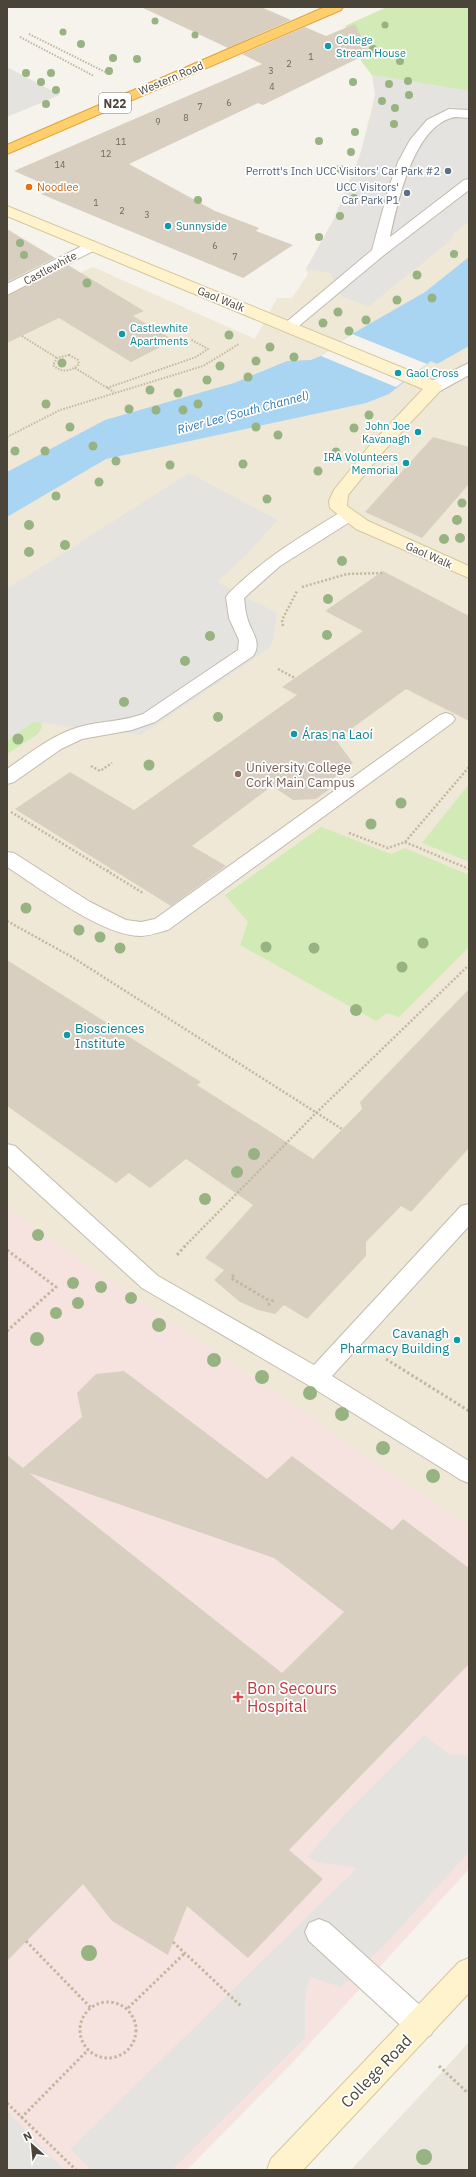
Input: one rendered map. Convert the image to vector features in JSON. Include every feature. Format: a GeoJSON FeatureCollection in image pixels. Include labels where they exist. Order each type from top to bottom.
{"type":"FeatureCollection","features":[{"type":"Feature","properties":{"kind":"highway","name":"Western Road"},"geometry":{"type":"LineString","coordinates":[[7,150],[336,7]]}},
{"type":"Feature","properties":{"kind":"street","name":"Gaol Walk"},"geometry":{"type":"LineString","coordinates":[[7,211],[434,387]]}},
{"type":"Feature","properties":{"kind":"street","name":"Castlewhite"},"geometry":{"type":"LineString","coordinates":[[7,290],[92,246]]}},
{"type":"Feature","properties":{"kind":"street","name":"Gaol Walk"},"geometry":{"type":"LineString","coordinates":[[469,368],[434,387],[376,448],[340,494],[338,501],[339,508],[347,516],[362,526],[469,573]]}},
{"type":"Feature","properties":{"kind":"street","name":"College Road"},"geometry":{"type":"LineString","coordinates":[[282,2170],[469,1972]]}},
{"type":"Feature","properties":{"kind":"lane"},"geometry":{"type":"LineString","coordinates":[[379,252],[391,198],[403,167],[417,142],[438,117],[455,112],[469,114]]}},
{"type":"Feature","properties":{"kind":"lane"},"geometry":{"type":"LineString","coordinates":[[289,327],[379,252],[469,183]]}},
{"type":"Feature","properties":{"kind":"lane"},"geometry":{"type":"LineString","coordinates":[[7,778],[72,736],[89,730],[135,725],[149,718],[247,652],[248,640],[238,618],[236,597],[249,583],[304,540],[347,516]]}},
{"type":"Feature","properties":{"kind":"lane"},"geometry":{"type":"LineString","coordinates":[[7,858],[83,907],[122,926],[141,929],[161,926],[446,719]]}},
{"type":"Feature","properties":{"kind":"lane"},"geometry":{"type":"LineString","coordinates":[[7,1152],[150,1282],[316,1378],[469,1473]]}},
{"type":"Feature","properties":{"kind":"lane"},"geometry":{"type":"LineString","coordinates":[[316,1378],[469,1212]]}},
{"type":"Feature","properties":{"kind":"lane"},"geometry":{"type":"LineString","coordinates":[[319,1932],[420,2025]]}},
{"type":"Feature","properties":{"kind":"path"},"geometry":{"type":"LineString","coordinates":[[29,34],[106,73]]}},
{"type":"Feature","properties":{"kind":"path"},"geometry":{"type":"LineString","coordinates":[[20,37],[96,77]]}},
{"type":"Feature","properties":{"kind":"path"},"geometry":{"type":"LineString","coordinates":[[22,336],[57,358]]}},
{"type":"Feature","properties":{"kind":"path"},"geometry":{"type":"LineString","coordinates":[[107,388],[196,357],[208,349],[190,339]]}},
{"type":"Feature","properties":{"kind":"path"},"geometry":{"type":"LineString","coordinates":[[7,437],[60,410],[203,366],[243,341]]}},
{"type":"Feature","properties":{"kind":"path"},"geometry":{"type":"LineString","coordinates":[[69,356],[76,358],[79,364],[75,368],[61,370],[54,367],[52,362],[57,358],[69,356]]}},
{"type":"Feature","properties":{"kind":"path"},"geometry":{"type":"LineString","coordinates":[[75,368],[115,392]]}},
{"type":"Feature","properties":{"kind":"path"},"geometry":{"type":"LineString","coordinates":[[298,588],[347,574],[376,572],[389,574]]}},
{"type":"Feature","properties":{"kind":"path"},"geometry":{"type":"LineString","coordinates":[[311,818],[388,848],[405,842],[469,768]]}},
{"type":"Feature","properties":{"kind":"path"},"geometry":{"type":"LineString","coordinates":[[7,809],[177,914]]}},
{"type":"Feature","properties":{"kind":"path"},"geometry":{"type":"LineString","coordinates":[[405,842],[469,869]]}},
{"type":"Feature","properties":{"kind":"path"},"geometry":{"type":"LineString","coordinates":[[107,872],[111,869]]}},
{"type":"Feature","properties":{"kind":"path"},"geometry":{"type":"LineString","coordinates":[[7,921],[72,958],[316,1114],[342,1129]]}},
{"type":"Feature","properties":{"kind":"path"},"geometry":{"type":"LineString","coordinates":[[150,1282],[316,1114],[469,965]]}},
{"type":"Feature","properties":{"kind":"path"},"geometry":{"type":"LineString","coordinates":[[7,1250],[56,1287],[7,1331]]}},
{"type":"Feature","properties":{"kind":"path"},"geometry":{"type":"LineString","coordinates":[[234,1275],[231,1278],[268,1300]]}},
{"type":"Feature","properties":{"kind":"path"},"geometry":{"type":"LineString","coordinates":[[26,1941],[91,2008]]}},
{"type":"Feature","properties":{"kind":"path"},"geometry":{"type":"LineString","coordinates":[[173,1942],[241,2006]]}},
{"type":"Feature","properties":{"kind":"path"},"geometry":{"type":"LineString","coordinates":[[128,2008],[184,1954]]}},
{"type":"Feature","properties":{"kind":"path"},"geometry":{"type":"LineString","coordinates":[[110,2001],[128,2008],[133,2015],[137,2032],[130,2048],[122,2054],[105,2058],[88,2050],[82,2044],[80,2029],[84,2015],[91,2008],[100,2003],[110,2001]]}},
{"type":"Feature","properties":{"kind":"path"},"geometry":{"type":"LineString","coordinates":[[22,2118],[88,2050]]}},
{"type":"Feature","properties":{"kind":"path"},"geometry":{"type":"LineString","coordinates":[[436,2064],[469,2094]]}},
{"type":"Feature","properties":{"kind":"path"},"geometry":{"type":"LineString","coordinates":[[7,2103],[76,2170]]}},
{"type":"Feature","properties":{"kind":"shaded area","name":"University College Cork Main Campus"},"geometry":{"type":"Polygon","coordinates":[[[387,7],[469,7],[469,1526],[7,1209],[7,272],[16,268],[46,287],[93,267],[255,339],[277,298],[292,298],[308,274],[306,269],[334,219],[360,155],[375,94],[372,75],[362,62],[345,26],[387,7]]]}},
{"type":"Feature","properties":{"kind":"shaded area"},"geometry":{"type":"Polygon","coordinates":[[[7,67],[60,95],[7,117],[7,67]]]}},
{"type":"Feature","properties":{"kind":"shaded area","name":"UCC Visitors' Car Park P1"},"geometry":{"type":"Polygon","coordinates":[[[372,75],[469,91],[469,222],[455,232],[449,242],[369,306],[342,297],[330,273],[306,269],[334,219],[360,155],[373,108],[375,94],[372,75]]]}},
{"type":"Feature","properties":{"kind":"shaded area"},"geometry":{"type":"Polygon","coordinates":[[[189,473],[278,520],[245,556],[217,582],[277,613],[272,643],[268,649],[141,735],[34,722],[7,740],[7,589],[189,473]]]}},
{"type":"Feature","properties":{"kind":"shaded area","name":"Bon Secours Hospital"},"geometry":{"type":"Polygon","coordinates":[[[7,1209],[469,1526],[469,1869],[293,2062],[187,2170],[7,2170],[7,1209]]]}},
{"type":"Feature","properties":{"kind":"shaded area"},"geometry":{"type":"Polygon","coordinates":[[[424,1735],[449,1754],[469,1756],[469,1852],[391,1938],[341,1987],[310,1977],[305,1997],[305,2038],[172,2170],[91,2170],[70,2149],[357,1868],[317,1862],[307,1857],[344,1815],[424,1735]]]}},
{"type":"Feature","properties":{"kind":"shaded area"},"geometry":{"type":"Polygon","coordinates":[[[469,2042],[469,2170],[351,2170],[441,2073],[469,2042]]]}},
{"type":"Feature","properties":{"kind":"shaded area"},"geometry":{"type":"Polygon","coordinates":[[[7,2111],[64,2170],[7,2170],[7,2111]]]}},
{"type":"Feature","properties":{"kind":"green space"},"geometry":{"type":"Polygon","coordinates":[[[387,7],[469,7],[469,91],[372,75],[362,62],[345,26],[387,7]]]}},
{"type":"Feature","properties":{"kind":"green space"},"geometry":{"type":"Polygon","coordinates":[[[36,719],[41,723],[42,727],[38,734],[7,754],[7,738],[36,719]]]}},
{"type":"Feature","properties":{"kind":"green space"},"geometry":{"type":"Polygon","coordinates":[[[469,784],[469,862],[422,843],[469,784]]]}},
{"type":"Feature","properties":{"kind":"green space"},"geometry":{"type":"Polygon","coordinates":[[[321,827],[391,854],[405,848],[469,875],[469,947],[399,1017],[387,1013],[376,1021],[240,945],[248,922],[225,895],[321,827]]]}},
{"type":"Feature","properties":{"kind":"water","name":"River Lee (South Channel)"},"geometry":{"type":"Polygon","coordinates":[[[469,257],[469,346],[437,364],[431,361],[389,394],[366,403],[106,459],[7,517],[7,472],[105,420],[234,383],[287,361],[311,360],[321,356],[352,334],[425,292],[469,257]]]}},
{"type":"Feature","properties":{"kind":"pier"},"geometry":{"type":"Polygon","coordinates":[[[352,334],[427,364],[396,387],[321,356],[352,334]]]}},
{"type":"Feature","properties":{"kind":"building"},"geometry":{"type":"Polygon","coordinates":[[[141,7],[261,7],[291,20],[228,48],[141,7]]]}},
{"type":"Feature","properties":{"kind":"building"},"geometry":{"type":"Polygon","coordinates":[[[355,24],[369,53],[263,105],[258,103],[129,164],[215,211],[259,228],[256,231],[293,245],[243,278],[41,194],[53,188],[14,171],[262,64],[242,54],[305,27],[326,36],[355,24]]]}},
{"type":"Feature","properties":{"kind":"building"},"geometry":{"type":"Polygon","coordinates":[[[7,229],[55,258],[7,282],[7,229]]]}},
{"type":"Feature","properties":{"kind":"building","name":"Castlewhite Apartments"},"geometry":{"type":"Polygon","coordinates":[[[68,265],[144,311],[133,316],[174,340],[131,362],[59,318],[7,343],[7,296],[68,265]]]}},
{"type":"Feature","properties":{"kind":"building"},"geometry":{"type":"Polygon","coordinates":[[[433,437],[469,447],[469,484],[422,538],[365,512],[433,437]]]}},
{"type":"Feature","properties":{"kind":"building","name":"Áras na Laoí"},"geometry":{"type":"Polygon","coordinates":[[[383,571],[469,616],[469,721],[406,689],[336,740],[353,763],[330,781],[331,788],[316,799],[293,800],[272,786],[192,846],[226,866],[171,906],[15,809],[70,772],[134,810],[297,695],[282,687],[363,631],[325,611],[383,571]]]}},
{"type":"Feature","properties":{"kind":"building"},"geometry":{"type":"Polygon","coordinates":[[[7,960],[201,1082],[197,1085],[313,1159],[362,1109],[360,1102],[469,989],[469,1148],[411,1212],[401,1206],[366,1242],[366,1256],[307,1319],[284,1305],[275,1314],[258,1310],[240,1302],[214,1280],[224,1270],[205,1258],[253,1205],[186,1159],[150,1188],[129,1173],[116,1183],[7,1106],[7,960]]]}},
{"type":"Feature","properties":{"kind":"building"},"geometry":{"type":"Polygon","coordinates":[[[124,1371],[267,1479],[292,1456],[392,1530],[403,1519],[469,1568],[469,1664],[289,1850],[323,1879],[248,1958],[187,1906],[168,1955],[112,1921],[83,1884],[7,1961],[7,1455],[23,1468],[82,1417],[77,1393],[96,1374],[124,1371]],[[29,1473],[282,1673],[344,1612],[274,1558],[29,1473]]]}},
{"type":"Feature","properties":{"kind":"place","name":"College Stream House"},"geometry":{"type":"Point","coordinates":[328,46]}},
{"type":"Feature","properties":{"kind":"place","name":"Perrott's Inch UCC Visitors' Car Park #2"},"geometry":{"type":"Point","coordinates":[448,171]}},
{"type":"Feature","properties":{"kind":"place","name":"Noodlee"},"geometry":{"type":"Point","coordinates":[29,187]}},
{"type":"Feature","properties":{"kind":"place","name":"UCC Visitors' Car Park P1"},"geometry":{"type":"Point","coordinates":[407,193]}},
{"type":"Feature","properties":{"kind":"place","name":"Sunnyside"},"geometry":{"type":"Point","coordinates":[168,226]}},
{"type":"Feature","properties":{"kind":"place","name":"Castlewhite Apartments"},"geometry":{"type":"Point","coordinates":[122,334]}},
{"type":"Feature","properties":{"kind":"place","name":"Gaol Cross"},"geometry":{"type":"Point","coordinates":[398,373]}},
{"type":"Feature","properties":{"kind":"place","name":"John Joe Kavanagh"},"geometry":{"type":"Point","coordinates":[418,432]}},
{"type":"Feature","properties":{"kind":"place","name":"IRA Volunteers Memorial"},"geometry":{"type":"Point","coordinates":[406,463]}},
{"type":"Feature","properties":{"kind":"place","name":"Áras na Laoí"},"geometry":{"type":"Point","coordinates":[294,734]}},
{"type":"Feature","properties":{"kind":"place","name":"University College Cork Main Campus"},"geometry":{"type":"Point","coordinates":[238,774]}},
{"type":"Feature","properties":{"kind":"place","name":"Biosciences Institute"},"geometry":{"type":"Point","coordinates":[67,1035]}},
{"type":"Feature","properties":{"kind":"place","name":"Cavanagh Pharmacy Building"},"geometry":{"type":"Point","coordinates":[457,1340]}},
{"type":"Feature","properties":{"kind":"place","name":"Bon Secours Hospital"},"geometry":{"type":"Point","coordinates":[238,1697]}}]}
